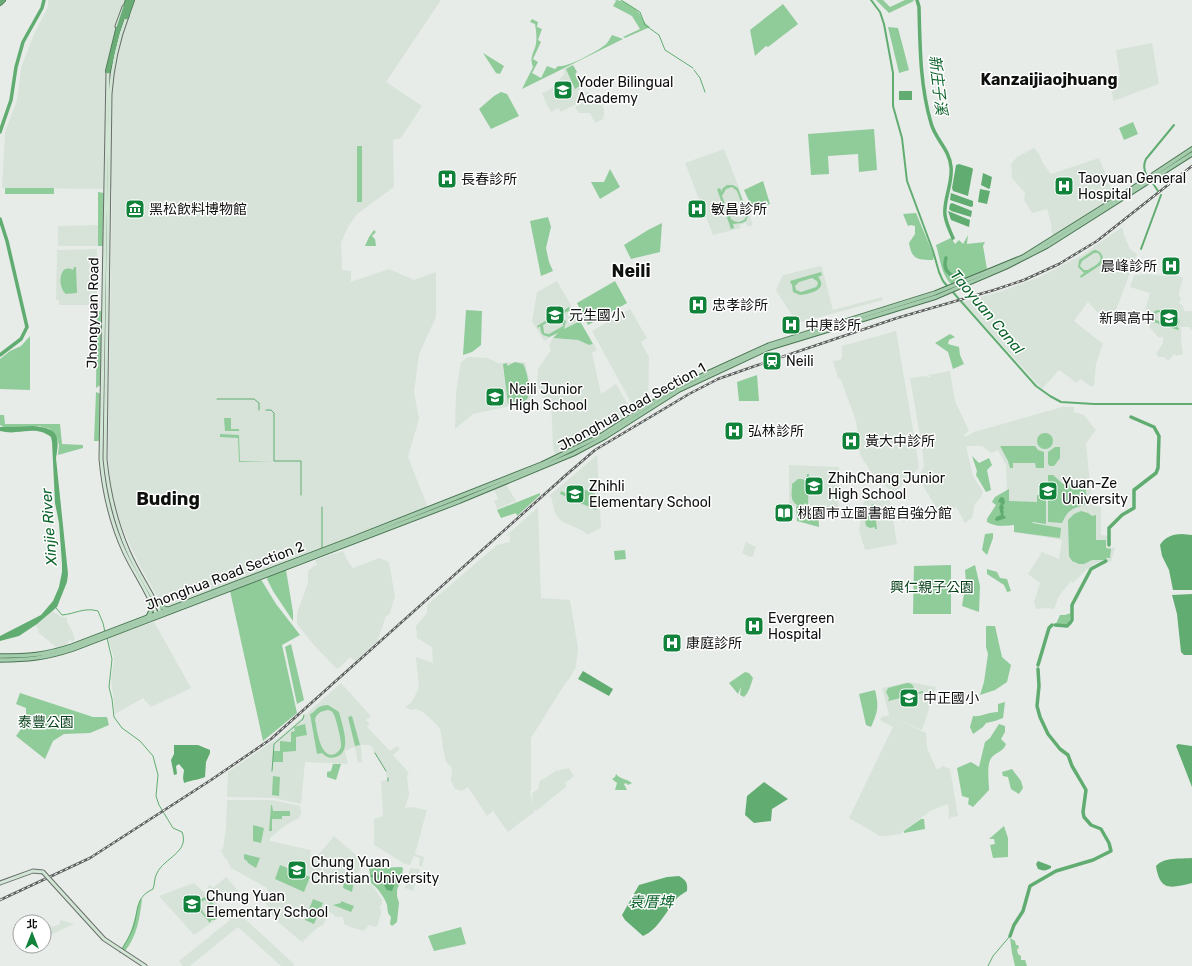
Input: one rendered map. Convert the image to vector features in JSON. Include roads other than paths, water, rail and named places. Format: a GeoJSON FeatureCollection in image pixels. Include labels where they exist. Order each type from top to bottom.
{"type":"FeatureCollection","features":[{"type":"Feature","properties":{"kind":"highway"},"geometry":{"type":"LineString","coordinates":[[0,3],[4,0]]}},
{"type":"Feature","properties":{"kind":"highway"},"geometry":{"type":"LineString","coordinates":[[108,71],[127,0]]}},
{"type":"Feature","properties":{"kind":"highway"},"geometry":{"type":"LineString","coordinates":[[126,17],[133,0]]}},
{"type":"Feature","properties":{"kind":"main road","name":"Jhongyuan Road"},"geometry":{"type":"LineString","coordinates":[[126,17],[112,70],[110,94],[105,459],[108,485],[117,523],[129,552],[154,602],[157,616]]}},
{"type":"Feature","properties":{"kind":"main road","name":"Jhongyuan Road"},"geometry":{"type":"LineString","coordinates":[[108,71],[101,459],[104,486],[112,522],[125,554],[161,614]]}},
{"type":"Feature","properties":{"kind":"main road"},"geometry":{"type":"LineString","coordinates":[[1119,198],[1192,149]]}},
{"type":"Feature","properties":{"kind":"main road"},"geometry":{"type":"LineString","coordinates":[[1119,198],[1192,154]]}},
{"type":"Feature","properties":{"kind":"main road","name":"Jhonghua Road Section 1"},"geometry":{"type":"LineString","coordinates":[[352,541],[460,501],[573,454],[605,437],[679,390],[769,348],[895,310],[951,289],[1027,257],[1119,198]]}},
{"type":"Feature","properties":{"kind":"main road","name":"Jhonghua Road Section 2"},"geometry":{"type":"LineString","coordinates":[[161,614],[168,609],[352,541]]}},
{"type":"Feature","properties":{"kind":"main road","name":"Jhonghua Road Section 2"},"geometry":{"type":"LineString","coordinates":[[106,635],[352,541]]}},
{"type":"Feature","properties":{"kind":"main road"},"geometry":{"type":"LineString","coordinates":[[148,617],[154,602],[161,607],[168,609]]}},
{"type":"Feature","properties":{"kind":"main road","name":"Jhonghua Road Section 2"},"geometry":{"type":"LineString","coordinates":[[28,658],[65,652],[148,617],[157,616]]}},
{"type":"Feature","properties":{"kind":"main road"},"geometry":{"type":"LineString","coordinates":[[0,656],[28,658]]}},
{"type":"Feature","properties":{"kind":"main road"},"geometry":{"type":"LineString","coordinates":[[0,660],[28,658]]}},
{"type":"Feature","properties":{"kind":"main road"},"geometry":{"type":"LineString","coordinates":[[0,883],[33,871],[44,872],[104,939],[145,966]]}},
{"type":"Feature","properties":{"kind":"water"},"geometry":{"type":"Polygon","coordinates":[[[899,91],[912,91],[912,100],[899,100],[899,91]]]}},
{"type":"Feature","properties":{"kind":"water"},"geometry":{"type":"Polygon","coordinates":[[[959,164],[973,169],[968,196],[953,191],[952,188],[956,165],[959,164]]]}},
{"type":"Feature","properties":{"kind":"water"},"geometry":{"type":"Polygon","coordinates":[[[983,173],[992,177],[989,189],[981,185],[983,173]]]}},
{"type":"Feature","properties":{"kind":"water"},"geometry":{"type":"Polygon","coordinates":[[[980,189],[990,191],[987,204],[978,202],[980,189]]]}},
{"type":"Feature","properties":{"kind":"water"},"geometry":{"type":"Polygon","coordinates":[[[951,193],[973,201],[973,206],[971,207],[950,200],[951,193]]]}},
{"type":"Feature","properties":{"kind":"water"},"geometry":{"type":"Polygon","coordinates":[[[952,203],[972,211],[971,217],[951,211],[949,209],[950,204],[952,203]]]}},
{"type":"Feature","properties":{"kind":"water"},"geometry":{"type":"Polygon","coordinates":[[[948,211],[970,220],[969,227],[951,220],[948,211]]]}},
{"type":"Feature","properties":{"kind":"water"},"geometry":{"type":"Polygon","coordinates":[[[33,426],[52,431],[57,438],[58,444],[56,458],[68,574],[67,582],[57,607],[37,624],[19,636],[0,641],[0,636],[41,615],[53,601],[59,587],[62,572],[59,523],[55,503],[51,437],[38,431],[0,431],[0,427],[33,426]]]}},
{"type":"Feature","properties":{"kind":"water"},"geometry":{"type":"Polygon","coordinates":[[[1001,497],[1004,498],[1005,503],[1003,505],[1003,514],[1006,518],[997,521],[995,520],[996,517],[1001,515],[999,507],[1001,504],[1000,502],[998,503],[1001,497]]]}},
{"type":"Feature","properties":{"kind":"water"},"geometry":{"type":"Polygon","coordinates":[[[1182,534],[1192,535],[1192,590],[1173,590],[1169,570],[1162,556],[1160,545],[1170,536],[1182,534]]]}},
{"type":"Feature","properties":{"kind":"water"},"geometry":{"type":"Polygon","coordinates":[[[1192,594],[1192,655],[1184,655],[1181,652],[1177,614],[1172,595],[1192,594]]]}},
{"type":"Feature","properties":{"kind":"water"},"geometry":{"type":"Polygon","coordinates":[[[583,671],[613,689],[609,696],[578,679],[583,671]]]}},
{"type":"Feature","properties":{"kind":"water"},"geometry":{"type":"Polygon","coordinates":[[[1178,744],[1192,746],[1192,787],[1176,746],[1178,744]]]}},
{"type":"Feature","properties":{"kind":"water"},"geometry":{"type":"Polygon","coordinates":[[[174,745],[198,745],[210,750],[206,762],[205,777],[184,783],[184,770],[179,764],[176,766],[177,774],[174,775],[171,760],[174,754],[174,745]]]}},
{"type":"Feature","properties":{"kind":"water"},"geometry":{"type":"Polygon","coordinates":[[[764,782],[788,799],[772,809],[771,821],[754,823],[745,815],[747,796],[764,782]]]}},
{"type":"Feature","properties":{"kind":"water"},"geometry":{"type":"Polygon","coordinates":[[[1192,858],[1192,883],[1172,887],[1164,884],[1160,880],[1156,866],[1159,863],[1172,859],[1192,858]]]}},
{"type":"Feature","properties":{"kind":"water"},"geometry":{"type":"Polygon","coordinates":[[[1038,861],[1051,866],[1051,868],[1048,870],[1038,869],[1036,864],[1038,861]]]}},
{"type":"Feature","properties":{"kind":"water"},"geometry":{"type":"Polygon","coordinates":[[[398,874],[392,891],[387,890],[380,879],[371,877],[371,875],[398,874]]]}},
{"type":"Feature","properties":{"kind":"water","name":"袁厝埤"},"geometry":{"type":"Polygon","coordinates":[[[679,876],[686,882],[687,891],[677,898],[654,929],[643,936],[625,920],[622,915],[639,885],[667,877],[679,876]]]}},
{"type":"Feature","properties":{"kind":"waterway","name":"Xinjie River"},"geometry":{"type":"LineString","coordinates":[[0,132],[11,100],[16,67],[23,42],[42,8],[44,0]]}},
{"type":"Feature","properties":{"kind":"waterway"},"geometry":{"type":"LineString","coordinates":[[621,0],[640,12],[645,25],[659,35],[665,50],[693,68]]}},
{"type":"Feature","properties":{"kind":"waterway","name":"Taoyuan Canal"},"geometry":{"type":"LineString","coordinates":[[871,0],[880,12],[884,24],[893,73],[893,106],[902,138],[907,181],[933,251],[939,272],[943,281],[948,287]]}},
{"type":"Feature","properties":{"kind":"waterway","name":"新庄子溪"},"geometry":{"type":"LineString","coordinates":[[917,0],[919,7],[920,51],[927,109],[933,129],[948,155],[951,167],[951,179],[945,204],[945,215],[953,238]]}},
{"type":"Feature","properties":{"kind":"waterway"},"geometry":{"type":"LineString","coordinates":[[694,70],[700,78],[705,92]]}},
{"type":"Feature","properties":{"kind":"waterway"},"geometry":{"type":"LineString","coordinates":[[1147,176],[1144,168],[1146,159],[1174,125]]}},
{"type":"Feature","properties":{"kind":"waterway"},"geometry":{"type":"LineString","coordinates":[[1152,182],[1158,191]]}},
{"type":"Feature","properties":{"kind":"waterway"},"geometry":{"type":"LineString","coordinates":[[1141,249],[1161,195]]}},
{"type":"Feature","properties":{"kind":"waterway","name":"Xinjie River"},"geometry":{"type":"LineString","coordinates":[[0,219],[7,241],[27,327],[21,339],[0,355]]}},
{"type":"Feature","properties":{"kind":"waterway","name":"新庄子溪"},"geometry":{"type":"LineString","coordinates":[[946,258],[946,270],[956,277]]}},
{"type":"Feature","properties":{"kind":"waterway","name":"Taoyuan Canal"},"geometry":{"type":"LineString","coordinates":[[951,290],[1036,386],[1061,402],[1094,404],[1192,404]]}},
{"type":"Feature","properties":{"kind":"waterway"},"geometry":{"type":"LineString","coordinates":[[217,399],[254,399],[259,403],[259,410]]}},
{"type":"Feature","properties":{"kind":"waterway"},"geometry":{"type":"LineString","coordinates":[[266,410],[271,410],[274,413],[274,461],[301,461],[301,495]]}},
{"type":"Feature","properties":{"kind":"waterway"},"geometry":{"type":"LineString","coordinates":[[1109,545],[1109,528],[1122,515],[1134,508],[1134,490],[1156,473],[1158,468],[1159,436],[1154,427],[1131,417]]}},
{"type":"Feature","properties":{"kind":"waterway"},"geometry":{"type":"LineString","coordinates":[[322,507],[322,548]]}},
{"type":"Feature","properties":{"kind":"waterway"},"geometry":{"type":"LineString","coordinates":[[1055,625],[1067,626],[1070,623],[1072,620],[1072,605],[1091,569],[1106,561]]}},
{"type":"Feature","properties":{"kind":"waterway"},"geometry":{"type":"LineString","coordinates":[[56,608],[62,615],[84,610],[98,611],[105,632]]}},
{"type":"Feature","properties":{"kind":"waterway"},"geometry":{"type":"LineString","coordinates":[[1038,665],[1049,628],[1052,625]]}},
{"type":"Feature","properties":{"kind":"waterway"},"geometry":{"type":"LineString","coordinates":[[107,638],[112,659],[109,687],[114,717],[122,728],[140,741],[153,756],[158,775],[156,796],[159,805],[173,828],[182,832],[184,839],[179,850],[160,868],[155,877],[153,889],[143,896],[140,901],[133,928],[120,953]]}},
{"type":"Feature","properties":{"kind":"waterway"},"geometry":{"type":"LineString","coordinates":[[1010,936],[1014,925],[1023,911],[1030,886],[1056,871],[1093,860],[1111,851],[1109,843],[1101,829],[1091,825],[1084,817],[1083,812],[1086,790],[1072,766],[1068,755],[1060,749],[1048,734],[1040,717],[1037,706],[1039,686],[1038,669]]}},
{"type":"Feature","properties":{"kind":"waterway"},"geometry":{"type":"LineString","coordinates":[[272,771],[274,744],[303,719],[304,715]]}},
{"type":"Feature","properties":{"kind":"waterway"},"geometry":{"type":"LineString","coordinates":[[375,753],[386,771]]}},
{"type":"Feature","properties":{"kind":"waterway"},"geometry":{"type":"LineString","coordinates":[[988,966],[993,956],[1010,936]]}},
{"type":"Feature","properties":{"kind":"railway"},"geometry":{"type":"LineString","coordinates":[[0,900],[90,858],[211,780],[271,739],[595,450],[689,394],[718,379],[897,318],[1024,280],[1059,264],[1097,241],[1192,166]]}},
{"type":"Feature","properties":{"kind":"place","name":"Yoder Bilingual Academy"},"geometry":{"type":"Point","coordinates":[563,90]}},
{"type":"Feature","properties":{"kind":"place","name":"長春診所"},"geometry":{"type":"Point","coordinates":[447,179]}},
{"type":"Feature","properties":{"kind":"place","name":"Taoyuan General Hospital"},"geometry":{"type":"Point","coordinates":[1064,186]}},
{"type":"Feature","properties":{"kind":"place","name":"黑松飲料博物館"},"geometry":{"type":"Point","coordinates":[135,209]}},
{"type":"Feature","properties":{"kind":"place","name":"敏昌診所"},"geometry":{"type":"Point","coordinates":[697,209]}},
{"type":"Feature","properties":{"kind":"place","name":"晨峰診所"},"geometry":{"type":"Point","coordinates":[1171,266]}},
{"type":"Feature","properties":{"kind":"place","name":"忠孝診所"},"geometry":{"type":"Point","coordinates":[698,305]}},
{"type":"Feature","properties":{"kind":"place","name":"元生國小"},"geometry":{"type":"Point","coordinates":[555,315]}},
{"type":"Feature","properties":{"kind":"place","name":"新興高中"},"geometry":{"type":"Point","coordinates":[1169,318]}},
{"type":"Feature","properties":{"kind":"place","name":"中庚診所"},"geometry":{"type":"Point","coordinates":[791,325]}},
{"type":"Feature","properties":{"kind":"place","name":"Neili"},"geometry":{"type":"Point","coordinates":[772,361]}},
{"type":"Feature","properties":{"kind":"place","name":"Neili Junior High School"},"geometry":{"type":"Point","coordinates":[495,397]}},
{"type":"Feature","properties":{"kind":"place","name":"弘林診所"},"geometry":{"type":"Point","coordinates":[734,431]}},
{"type":"Feature","properties":{"kind":"place","name":"黃大中診所"},"geometry":{"type":"Point","coordinates":[851,441]}},
{"type":"Feature","properties":{"kind":"place","name":"ZhihChang Junior High School"},"geometry":{"type":"Point","coordinates":[814,486]}},
{"type":"Feature","properties":{"kind":"place","name":"Yuan-Ze University"},"geometry":{"type":"Point","coordinates":[1048,491]}},
{"type":"Feature","properties":{"kind":"place","name":"Zhihli Elementary School"},"geometry":{"type":"Point","coordinates":[575,494]}},
{"type":"Feature","properties":{"kind":"place","name":"桃園市立圖書館自強分館"},"geometry":{"type":"Point","coordinates":[784,513]}},
{"type":"Feature","properties":{"kind":"place","name":"Evergreen Hospital"},"geometry":{"type":"Point","coordinates":[754,626]}},
{"type":"Feature","properties":{"kind":"place","name":"康庭診所"},"geometry":{"type":"Point","coordinates":[672,643]}},
{"type":"Feature","properties":{"kind":"place","name":"中正國小"},"geometry":{"type":"Point","coordinates":[909,698]}},
{"type":"Feature","properties":{"kind":"place","name":"Chung Yuan Christian University"},"geometry":{"type":"Point","coordinates":[297,870]}},
{"type":"Feature","properties":{"kind":"place","name":"Chung Yuan Elementary School"},"geometry":{"type":"Point","coordinates":[192,904]}},
{"type":"Feature","properties":{"kind":"district","name":"Kanzaijiaojhuang"},"geometry":{"type":"Point","coordinates":[1049,79]}},
{"type":"Feature","properties":{"kind":"district","name":"Neili"},"geometry":{"type":"Point","coordinates":[631,271]}},
{"type":"Feature","properties":{"kind":"district","name":"Buding"},"geometry":{"type":"Point","coordinates":[168,499]}},
{"type":"Feature","properties":{"kind":"park label","name":"興仁親子公園"},"geometry":{"type":"Point","coordinates":[932,587]}},
{"type":"Feature","properties":{"kind":"park label","name":"泰豐公園"},"geometry":{"type":"Point","coordinates":[46,722]}}]}
